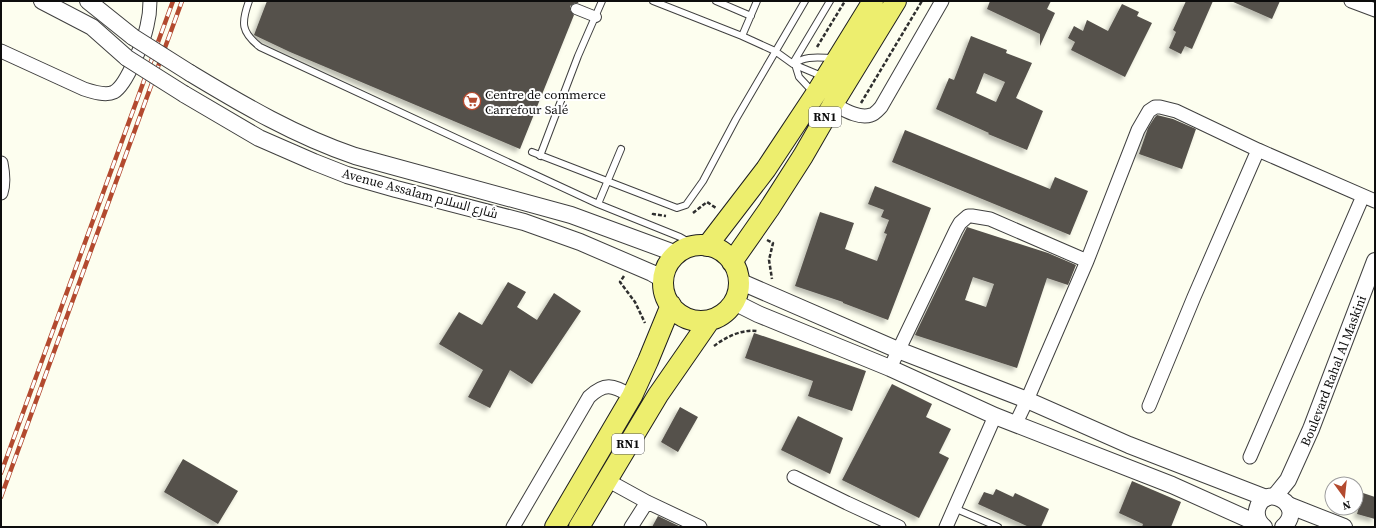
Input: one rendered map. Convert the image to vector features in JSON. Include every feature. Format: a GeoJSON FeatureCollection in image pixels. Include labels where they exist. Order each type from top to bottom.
{"type":"FeatureCollection","features":[{"type":"Feature","properties":{"kind":"main road","name":"RN1"},"geometry":{"type":"LineString","coordinates":[[677,254],[688,248],[701,246],[766,169],[815,95],[873,1]]}},
{"type":"Feature","properties":{"kind":"main road","name":"RN1"},"geometry":{"type":"LineString","coordinates":[[732,262],[803,156],[896,1]]}},
{"type":"Feature","properties":{"kind":"main road"},"geometry":{"type":"LineString","coordinates":[[701,246],[721,251],[732,262],[736,269],[739,281],[738,292],[734,302]]}},
{"type":"Feature","properties":{"kind":"main road"},"geometry":{"type":"LineString","coordinates":[[677,254],[669,264],[664,280],[665,291],[671,305],[680,314],[688,318],[710,320]]}},
{"type":"Feature","properties":{"kind":"main road","name":"RN1"},"geometry":{"type":"LineString","coordinates":[[579,527],[658,395],[710,320],[725,312],[734,302]]}},
{"type":"Feature","properties":{"kind":"main road","name":"RN1"},"geometry":{"type":"LineString","coordinates":[[555,527],[632,396],[671,305]]}},
{"type":"Feature","properties":{"kind":"street","name":"Avenue Assalam شارع السلام"},"geometry":{"type":"LineString","coordinates":[[42,1],[92,27],[127,58],[184,94],[259,138],[348,175],[396,190],[524,222],[580,242],[652,273],[664,280]]}},
{"type":"Feature","properties":{"kind":"street","name":"Avenue Assalam شارع السلام"},"geometry":{"type":"LineString","coordinates":[[88,1],[133,37],[250,109],[295,132],[341,151],[571,215],[677,254]]}},
{"type":"Feature","properties":{"kind":"street"},"geometry":{"type":"LineString","coordinates":[[1,51],[84,89],[95,93],[112,92],[120,86],[130,71],[147,27],[150,1]]}},
{"type":"Feature","properties":{"kind":"street"},"geometry":{"type":"LineString","coordinates":[[833,104],[854,114],[872,115],[881,106],[942,1]]}},
{"type":"Feature","properties":{"kind":"street"},"geometry":{"type":"LineString","coordinates":[[1351,1],[1375,10]]}},
{"type":"Feature","properties":{"kind":"street"},"geometry":{"type":"LineString","coordinates":[[576,9],[596,17]]}},
{"type":"Feature","properties":{"kind":"street"},"geometry":{"type":"LineString","coordinates":[[1016,423],[1087,261],[1138,130],[1149,111],[1160,107],[1176,111],[1258,150],[1314,173],[1369,199],[1250,457]]}},
{"type":"Feature","properties":{"kind":"street"},"geometry":{"type":"LineString","coordinates":[[1149,406],[1197,290],[1258,150]]}},
{"type":"Feature","properties":{"kind":"street"},"geometry":{"type":"LineString","coordinates":[[1,163],[2,191]]}},
{"type":"Feature","properties":{"kind":"street"},"geometry":{"type":"LineString","coordinates":[[890,368],[956,230],[960,223],[968,216],[990,219],[1087,261]]}},
{"type":"Feature","properties":{"kind":"street","name":"Boulevard Rahal Al Maskini"},"geometry":{"type":"LineString","coordinates":[[1279,500],[1311,429],[1375,261]]}},
{"type":"Feature","properties":{"kind":"street"},"geometry":{"type":"LineString","coordinates":[[739,281],[898,350],[1027,400],[1129,445],[1279,500],[1344,527]]}},
{"type":"Feature","properties":{"kind":"street"},"geometry":{"type":"LineString","coordinates":[[734,302],[758,314],[890,368],[995,416],[1172,485],[1263,526]]}},
{"type":"Feature","properties":{"kind":"street"},"geometry":{"type":"LineString","coordinates":[[513,527],[590,397],[597,390],[605,386],[613,386],[632,396]]}},
{"type":"Feature","properties":{"kind":"street"},"geometry":{"type":"LineString","coordinates":[[946,527],[995,416]]}},
{"type":"Feature","properties":{"kind":"street"},"geometry":{"type":"LineString","coordinates":[[794,477],[899,527]]}},
{"type":"Feature","properties":{"kind":"street"},"geometry":{"type":"LineString","coordinates":[[607,480],[647,502],[700,527]]}},
{"type":"Feature","properties":{"kind":"street","name":"Boulevard Rahal Al Maskini"},"geometry":{"type":"LineString","coordinates":[[1263,526],[1258,521],[1257,513],[1259,504],[1279,500]]}},
{"type":"Feature","properties":{"kind":"street","name":"Boulevard Rahal Al Maskini"},"geometry":{"type":"LineString","coordinates":[[1279,500],[1290,513],[1290,517],[1284,527]]}},
{"type":"Feature","properties":{"kind":"street"},"geometry":{"type":"LineString","coordinates":[[631,527],[647,502]]}},
{"type":"Feature","properties":{"kind":"lane"},"geometry":{"type":"LineString","coordinates":[[249,1],[244,16],[244,27],[246,34],[260,47],[598,204],[701,246]]}},
{"type":"Feature","properties":{"kind":"lane"},"geometry":{"type":"LineString","coordinates":[[540,156],[578,56],[602,1]]}},
{"type":"Feature","properties":{"kind":"lane"},"geometry":{"type":"LineString","coordinates":[[653,1],[742,36],[794,64],[825,78]]}},
{"type":"Feature","properties":{"kind":"lane"},"geometry":{"type":"LineString","coordinates":[[716,1],[751,16]]}},
{"type":"Feature","properties":{"kind":"lane"},"geometry":{"type":"LineString","coordinates":[[733,8],[736,1]]}},
{"type":"Feature","properties":{"kind":"lane"},"geometry":{"type":"LineString","coordinates":[[742,36],[757,1]]}},
{"type":"Feature","properties":{"kind":"lane"},"geometry":{"type":"LineString","coordinates":[[532,152],[677,208],[686,204],[703,181],[736,119],[805,1]]}},
{"type":"Feature","properties":{"kind":"lane"},"geometry":{"type":"LineString","coordinates":[[815,95],[799,77],[794,64],[830,1]]}},
{"type":"Feature","properties":{"kind":"lane"},"geometry":{"type":"LineString","coordinates":[[794,64],[810,58],[837,59]]}},
{"type":"Feature","properties":{"kind":"lane"},"geometry":{"type":"LineString","coordinates":[[598,204],[621,149]]}},
{"type":"Feature","properties":{"kind":"lane"},"geometry":{"type":"LineString","coordinates":[[954,508],[998,527]]}},
{"type":"Feature","properties":{"kind":"path"},"geometry":{"type":"LineString","coordinates":[[810,58],[845,1]]}},
{"type":"Feature","properties":{"kind":"path"},"geometry":{"type":"LineString","coordinates":[[854,114],[922,1]]}},
{"type":"Feature","properties":{"kind":"path"},"geometry":{"type":"LineString","coordinates":[[753,232],[773,243],[769,260],[770,274],[773,281]]}},
{"type":"Feature","properties":{"kind":"path"},"geometry":{"type":"LineString","coordinates":[[631,264],[620,282],[630,293],[640,310],[646,328]]}},
{"type":"Feature","properties":{"kind":"path"},"geometry":{"type":"LineString","coordinates":[[710,351],[713,346],[734,334],[752,330],[761,332]]}},
{"type":"Feature","properties":{"kind":"building","name":"Centre de commerce Carrefour Salé"},"geometry":{"type":"Polygon","coordinates":[[[267,1],[579,1],[578,3],[570,6],[570,10],[574,15],[520,149],[290,52],[254,35],[267,1]]]}},
{"type":"Feature","properties":{"kind":"building"},"geometry":{"type":"Polygon","coordinates":[[[990,1],[1051,1],[1047,9],[1055,13],[1040,46],[1040,34],[987,9],[990,1]]]}},
{"type":"Feature","properties":{"kind":"building"},"geometry":{"type":"Polygon","coordinates":[[[1186,1],[1213,1],[1192,49],[1185,46],[1181,54],[1169,48],[1176,32],[1173,30],[1186,1]]]}},
{"type":"Feature","properties":{"kind":"building"},"geometry":{"type":"Polygon","coordinates":[[[1231,1],[1280,1],[1272,19],[1231,1]]]}},
{"type":"Feature","properties":{"kind":"building"},"geometry":{"type":"Polygon","coordinates":[[[1122,4],[1139,12],[1137,16],[1152,23],[1125,77],[1071,50],[1075,42],[1068,38],[1074,26],[1083,31],[1087,20],[1108,31],[1122,4]]]}},
{"type":"Feature","properties":{"kind":"building"},"geometry":{"type":"Polygon","coordinates":[[[971,36],[1007,50],[1006,53],[1032,63],[1016,98],[1043,111],[1027,150],[988,134],[989,133],[936,109],[949,78],[954,80],[971,36]],[[984,73],[976,93],[996,102],[1005,82],[984,73]]]}},
{"type":"Feature","properties":{"kind":"building"},"geometry":{"type":"Polygon","coordinates":[[[1157,115],[1173,119],[1196,129],[1182,169],[1139,154],[1148,128],[1157,115]]]}},
{"type":"Feature","properties":{"kind":"building"},"geometry":{"type":"Polygon","coordinates":[[[905,130],[1050,189],[1055,177],[1088,191],[1070,235],[892,162],[905,130]]]}},
{"type":"Feature","properties":{"kind":"building"},"geometry":{"type":"Polygon","coordinates":[[[875,186],[931,208],[888,320],[843,302],[795,286],[820,212],[854,223],[845,249],[877,261],[887,234],[884,233],[889,220],[881,217],[884,210],[868,204],[875,186]]]}},
{"type":"Feature","properties":{"kind":"building"},"geometry":{"type":"Polygon","coordinates":[[[967,227],[1048,253],[1076,265],[1068,285],[1047,278],[1017,368],[915,335],[967,227]],[[973,277],[965,300],[986,307],[994,284],[973,277]]]}},
{"type":"Feature","properties":{"kind":"building"},"geometry":{"type":"Polygon","coordinates":[[[508,282],[526,292],[517,307],[537,320],[554,293],[581,311],[532,384],[510,370],[490,408],[468,397],[483,370],[439,344],[459,312],[482,325],[508,282]]]}},
{"type":"Feature","properties":{"kind":"building"},"geometry":{"type":"Polygon","coordinates":[[[754,333],[866,371],[852,411],[808,396],[813,381],[745,358],[754,333]]]}},
{"type":"Feature","properties":{"kind":"building"},"geometry":{"type":"Polygon","coordinates":[[[892,384],[932,404],[926,417],[951,429],[939,453],[949,458],[919,518],[842,480],[892,384]]]}},
{"type":"Feature","properties":{"kind":"building"},"geometry":{"type":"Polygon","coordinates":[[[680,407],[698,417],[678,452],[661,442],[680,407]]]}},
{"type":"Feature","properties":{"kind":"building"},"geometry":{"type":"Polygon","coordinates":[[[798,416],[843,438],[830,474],[781,450],[798,416]]]}},
{"type":"Feature","properties":{"kind":"building"},"geometry":{"type":"Polygon","coordinates":[[[183,459],[238,491],[218,524],[164,492],[183,459]]]}},
{"type":"Feature","properties":{"kind":"building"},"geometry":{"type":"Polygon","coordinates":[[[1132,481],[1181,502],[1171,527],[1142,527],[1143,524],[1119,513],[1132,481]]]}},
{"type":"Feature","properties":{"kind":"building"},"geometry":{"type":"Polygon","coordinates":[[[996,489],[1013,497],[1015,493],[1049,509],[1041,527],[1029,527],[978,504],[984,492],[993,495],[996,489]]]}},
{"type":"Feature","properties":{"kind":"building"},"geometry":{"type":"Polygon","coordinates":[[[1364,493],[1375,497],[1375,519],[1364,516],[1364,493]]]}},
{"type":"Feature","properties":{"kind":"building"},"geometry":{"type":"Polygon","coordinates":[[[658,516],[681,527],[652,527],[658,516]]]}},
{"type":"Feature","properties":{"kind":"railway"},"geometry":{"type":"LineString","coordinates":[[1,473],[173,1]]}},
{"type":"Feature","properties":{"kind":"railway"},"geometry":{"type":"LineString","coordinates":[[1,497],[182,1]]}},
{"type":"Feature","properties":{"kind":"place","name":"Centre de commerce Carrefour Salé"},"geometry":{"type":"Point","coordinates":[472,101]}}]}
